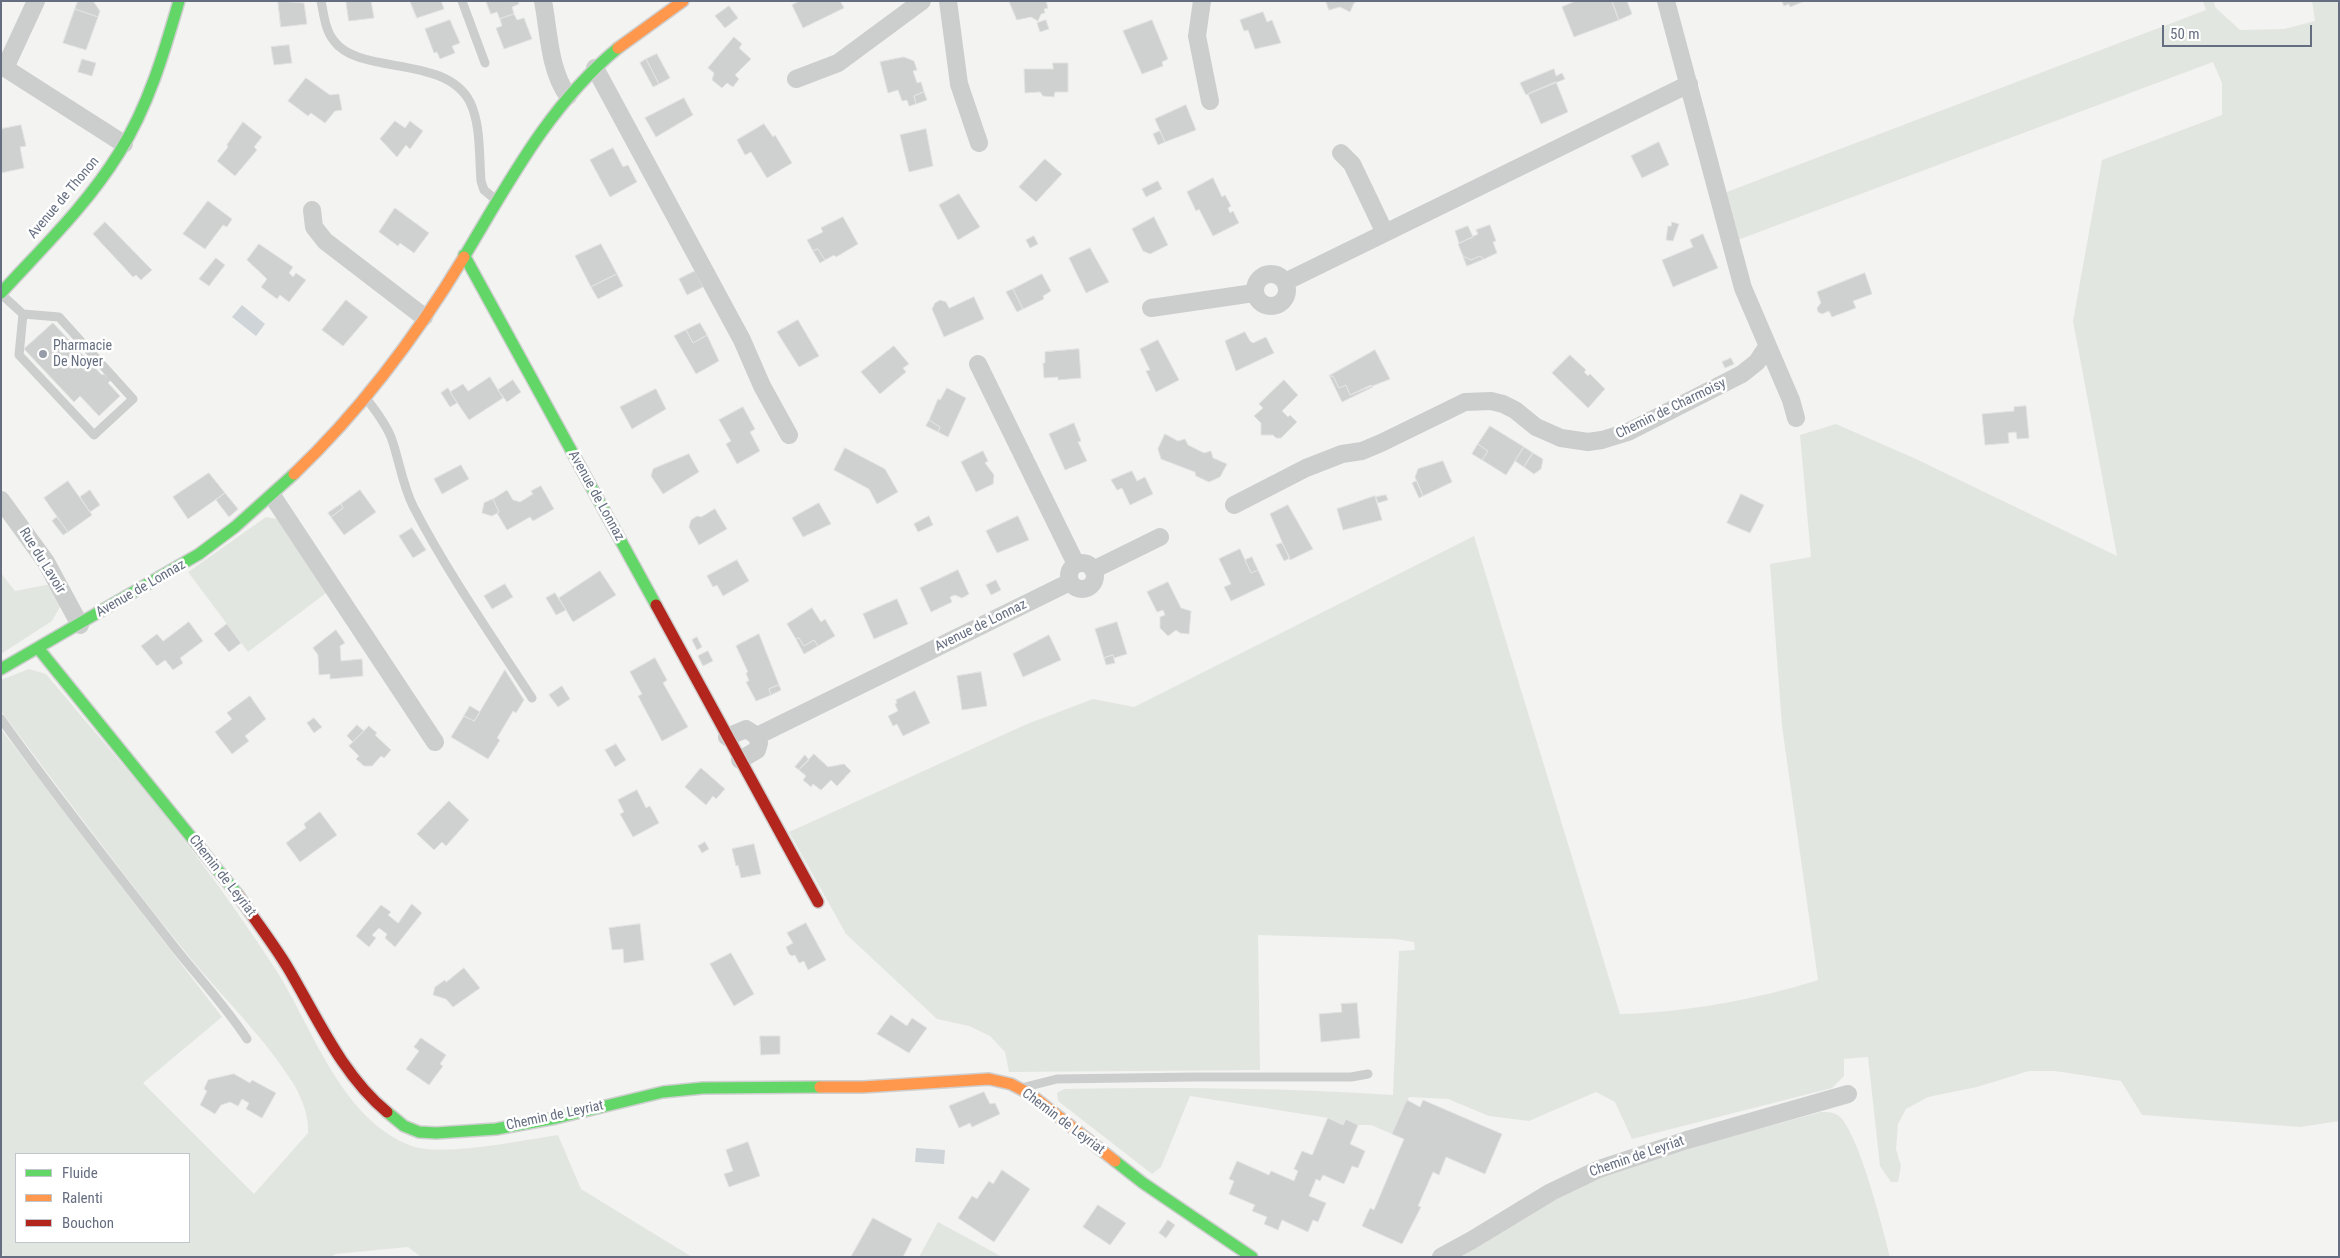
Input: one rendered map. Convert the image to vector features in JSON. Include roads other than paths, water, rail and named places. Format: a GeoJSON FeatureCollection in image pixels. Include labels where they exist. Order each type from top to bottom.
{"type":"FeatureCollection","features":[{"type":"Feature","properties":{"kind":"street"},"geometry":{"type":"LineString","coordinates":[[36,1],[3,66],[124,144]]}},
{"type":"Feature","properties":{"kind":"street","name":"Avenue de Thonon"},"geometry":{"type":"LineString","coordinates":[[1,293],[90,193],[124,144],[148,92],[179,1]]}},
{"type":"Feature","properties":{"kind":"street"},"geometry":{"type":"LineString","coordinates":[[543,1],[555,68],[562,87],[568,96]]}},
{"type":"Feature","properties":{"kind":"street","name":"Avenue de Lonnaz"},"geometry":{"type":"LineString","coordinates":[[1,670],[199,554],[225,536],[273,497],[364,396],[424,317],[536,139],[568,96],[595,68],[630,39],[683,1]]}},
{"type":"Feature","properties":{"kind":"street"},"geometry":{"type":"LineString","coordinates":[[796,79],[838,63],[922,1]]}},
{"type":"Feature","properties":{"kind":"street"},"geometry":{"type":"LineString","coordinates":[[948,1],[959,84],[979,142]]}},
{"type":"Feature","properties":{"kind":"street"},"geometry":{"type":"LineString","coordinates":[[1202,1],[1197,36],[1210,101]]}},
{"type":"Feature","properties":{"kind":"street"},"geometry":{"type":"LineString","coordinates":[[1666,1],[1743,288],[1791,400],[1796,418]]}},
{"type":"Feature","properties":{"kind":"street"},"geometry":{"type":"LineString","coordinates":[[595,68],[742,340],[762,386],[789,435]]}},
{"type":"Feature","properties":{"kind":"street"},"geometry":{"type":"LineString","coordinates":[[1285,282],[1689,84]]}},
{"type":"Feature","properties":{"kind":"street"},"geometry":{"type":"LineString","coordinates":[[1340,153],[1352,164],[1385,233]]}},
{"type":"Feature","properties":{"kind":"street"},"geometry":{"type":"LineString","coordinates":[[312,210],[314,227],[325,241],[424,317]]}},
{"type":"Feature","properties":{"kind":"street","name":"Avenue de Lonnaz"},"geometry":{"type":"LineString","coordinates":[[464,256],[818,902]]}},
{"type":"Feature","properties":{"kind":"street"},"geometry":{"type":"LineString","coordinates":[[1276,274],[1285,282],[1287,293],[1285,299],[1276,306],[1265,306],[1260,303],[1254,293],[1256,282],[1265,275],[1276,274]]}},
{"type":"Feature","properties":{"kind":"street"},"geometry":{"type":"LineString","coordinates":[[1152,308],[1254,293]]}},
{"type":"Feature","properties":{"kind":"street","name":"Chemin de Charmoisy"},"geometry":{"type":"LineString","coordinates":[[1234,505],[1306,468],[1342,454],[1362,451],[1465,402],[1491,401],[1503,404],[1515,410],[1536,427],[1561,438],[1588,442],[1616,437],[1742,374],[1757,362],[1767,347]]}},
{"type":"Feature","properties":{"kind":"street"},"geometry":{"type":"LineString","coordinates":[[978,364],[1076,564]]}},
{"type":"Feature","properties":{"kind":"street"},"geometry":{"type":"LineString","coordinates":[[273,497],[435,742]]}},
{"type":"Feature","properties":{"kind":"street","name":"Rue du Lavoir"},"geometry":{"type":"LineString","coordinates":[[1,500],[46,562],[80,624]]}},
{"type":"Feature","properties":{"kind":"street"},"geometry":{"type":"LineString","coordinates":[[1093,570],[1160,537]]}},
{"type":"Feature","properties":{"kind":"street"},"geometry":{"type":"LineString","coordinates":[[1076,564],[1086,564],[1093,570],[1094,582],[1085,589],[1074,586],[1070,582],[1069,572],[1076,564]]}},
{"type":"Feature","properties":{"kind":"street","name":"Avenue de Lonnaz"},"geometry":{"type":"LineString","coordinates":[[757,736],[1070,582]]}},
{"type":"Feature","properties":{"kind":"street","name":"Chemin de Leyriat"},"geometry":{"type":"LineString","coordinates":[[38,648],[231,886],[286,965],[351,1074],[369,1097],[404,1126],[420,1132],[436,1133],[496,1129],[556,1118],[663,1092],[690,1089],[862,1087],[979,1079],[1000,1081],[1020,1088],[1143,1183],[1252,1257]]}},
{"type":"Feature","properties":{"kind":"street"},"geometry":{"type":"LineString","coordinates":[[728,737],[746,729],[757,736],[757,750],[740,760]]}},
{"type":"Feature","properties":{"kind":"street","name":"Chemin de Leyriat"},"geometry":{"type":"LineString","coordinates":[[1441,1257],[1551,1192],[1599,1168],[1679,1142],[1848,1094]]}},
{"type":"Feature","properties":{"kind":"lane"},"geometry":{"type":"LineString","coordinates":[[321,1],[329,33],[342,50],[361,58],[418,70],[439,77],[460,90],[474,111],[484,190],[497,200]]}},
{"type":"Feature","properties":{"kind":"lane"},"geometry":{"type":"LineString","coordinates":[[462,1],[485,62]]}},
{"type":"Feature","properties":{"kind":"lane"},"geometry":{"type":"LineString","coordinates":[[1,293],[23,314],[59,317],[133,399],[94,435],[19,355],[23,314]]}},
{"type":"Feature","properties":{"kind":"lane"},"geometry":{"type":"LineString","coordinates":[[364,396],[382,420],[391,437],[403,481],[413,506],[470,602],[532,698]]}},
{"type":"Feature","properties":{"kind":"lane"},"geometry":{"type":"LineString","coordinates":[[1,719],[180,954],[223,1004],[247,1039]]}},
{"type":"Feature","properties":{"kind":"lane"},"geometry":{"type":"LineString","coordinates":[[1020,1088],[1057,1079],[1351,1077],[1368,1074]]}},
{"type":"Feature","properties":{"kind":"place","name":"Pharmacie De Noyer"},"geometry":{"type":"Point","coordinates":[43,354]}}]}
